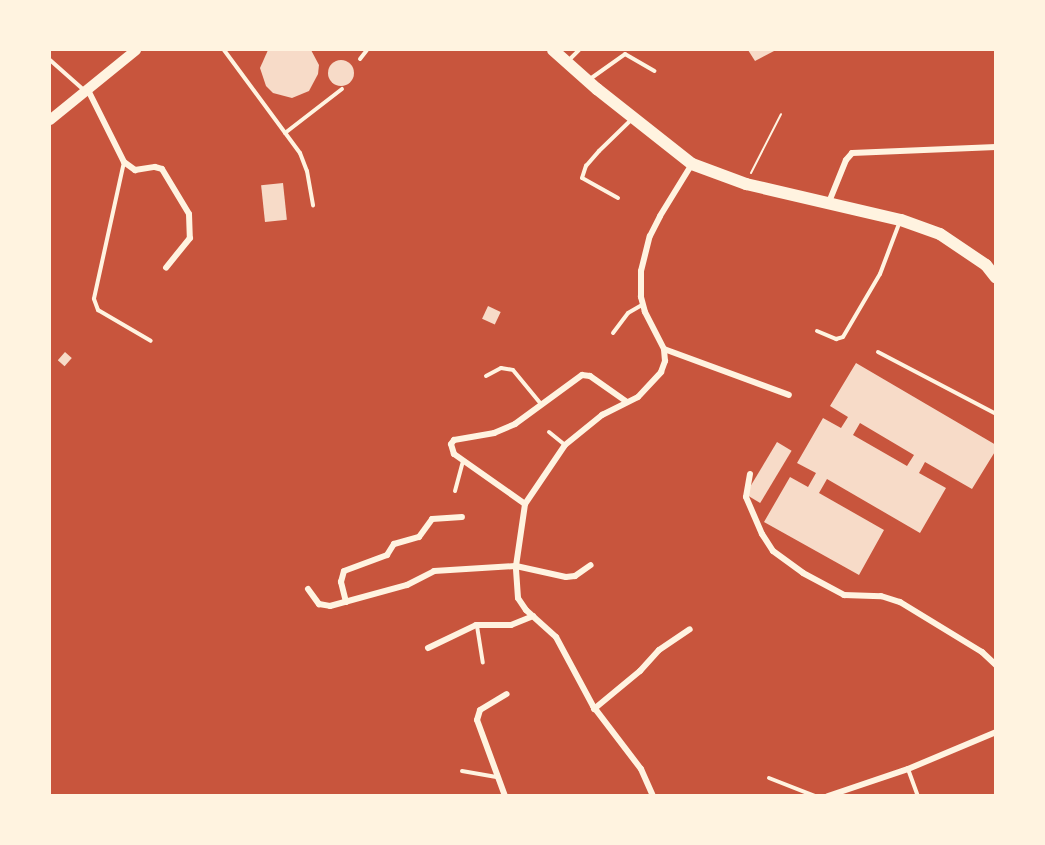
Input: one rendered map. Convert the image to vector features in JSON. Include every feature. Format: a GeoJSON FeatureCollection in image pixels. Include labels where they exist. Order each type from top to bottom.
{"type":"FeatureCollection","features":[{"type":"Feature","properties":{"kind":"highway"},"geometry":{"type":"LineString","coordinates":[[553,50],[633,119],[692,164],[746,184],[901,220],[940,234],[986,265],[996,278]]}},
{"type":"Feature","properties":{"kind":"main road"},"geometry":{"type":"LineString","coordinates":[[50,120],[136,50]]}},
{"type":"Feature","properties":{"kind":"street"},"geometry":{"type":"LineString","coordinates":[[87,91],[124,162],[135,170],[155,167],[162,169],[189,214],[190,238],[166,268]]}},
{"type":"Feature","properties":{"kind":"street"},"geometry":{"type":"LineString","coordinates":[[830,202],[846,160],[852,153],[996,147]]}},
{"type":"Feature","properties":{"kind":"street"},"geometry":{"type":"LineString","coordinates":[[652,795],[641,770],[594,709],[556,637],[533,616],[518,598],[516,566],[525,504],[565,445],[602,414],[627,402],[653,384],[666,361],[664,349],[643,304],[641,271],[650,236],[692,164]]}},
{"type":"Feature","properties":{"kind":"street"},"geometry":{"type":"LineString","coordinates":[[664,349],[789,394]]}},
{"type":"Feature","properties":{"kind":"street"},"geometry":{"type":"LineString","coordinates":[[525,504],[463,461],[452,450],[454,440],[503,430],[582,375],[590,376],[627,402]]}},
{"type":"Feature","properties":{"kind":"street"},"geometry":{"type":"LineString","coordinates":[[750,474],[746,497],[762,534],[773,551],[802,573],[844,595],[881,596],[900,602],[982,652],[996,665]]}},
{"type":"Feature","properties":{"kind":"street"},"geometry":{"type":"LineString","coordinates":[[346,602],[340,582],[342,573],[348,568],[387,555],[393,544],[419,537],[432,519],[462,517]]}},
{"type":"Feature","properties":{"kind":"street"},"geometry":{"type":"LineString","coordinates":[[308,589],[323,606],[407,585],[434,571],[516,566],[566,578],[575,576],[591,565]]}},
{"type":"Feature","properties":{"kind":"street"},"geometry":{"type":"LineString","coordinates":[[428,648],[476,625],[511,625],[533,616]]}},
{"type":"Feature","properties":{"kind":"street"},"geometry":{"type":"LineString","coordinates":[[594,709],[640,671],[659,650],[690,629]]}},
{"type":"Feature","properties":{"kind":"street"},"geometry":{"type":"LineString","coordinates":[[505,795],[496,777],[478,724],[477,713],[507,694]]}},
{"type":"Feature","properties":{"kind":"street"},"geometry":{"type":"LineString","coordinates":[[828,795],[908,769],[996,732]]}},
{"type":"Feature","properties":{"kind":"lane"},"geometry":{"type":"LineString","coordinates":[[224,50],[300,153],[307,171],[313,205]]}},
{"type":"Feature","properties":{"kind":"lane"},"geometry":{"type":"LineString","coordinates":[[360,59],[367,50]]}},
{"type":"Feature","properties":{"kind":"lane"},"geometry":{"type":"LineString","coordinates":[[567,62],[579,50]]}},
{"type":"Feature","properties":{"kind":"lane"},"geometry":{"type":"LineString","coordinates":[[587,81],[625,54],[654,71]]}},
{"type":"Feature","properties":{"kind":"lane"},"geometry":{"type":"LineString","coordinates":[[50,60],[87,91]]}},
{"type":"Feature","properties":{"kind":"lane"},"geometry":{"type":"LineString","coordinates":[[285,133],[342,89]]}},
{"type":"Feature","properties":{"kind":"lane"},"geometry":{"type":"LineString","coordinates":[[618,198],[582,178],[586,166],[633,119]]}},
{"type":"Feature","properties":{"kind":"lane"},"geometry":{"type":"LineString","coordinates":[[124,162],[94,299],[98,310],[151,341]]}},
{"type":"Feature","properties":{"kind":"lane"},"geometry":{"type":"LineString","coordinates":[[817,331],[836,339],[843,336],[880,274],[901,220]]}},
{"type":"Feature","properties":{"kind":"lane"},"geometry":{"type":"LineString","coordinates":[[613,333],[628,313],[643,304]]}},
{"type":"Feature","properties":{"kind":"lane"},"geometry":{"type":"LineString","coordinates":[[878,352],[996,414]]}},
{"type":"Feature","properties":{"kind":"lane"},"geometry":{"type":"LineString","coordinates":[[486,375],[501,368],[513,370],[541,404]]}},
{"type":"Feature","properties":{"kind":"lane"},"geometry":{"type":"LineString","coordinates":[[549,432],[565,445]]}},
{"type":"Feature","properties":{"kind":"lane"},"geometry":{"type":"LineString","coordinates":[[455,490],[463,461]]}},
{"type":"Feature","properties":{"kind":"lane"},"geometry":{"type":"LineString","coordinates":[[476,625],[483,663]]}},
{"type":"Feature","properties":{"kind":"lane"},"geometry":{"type":"LineString","coordinates":[[908,769],[918,795]]}},
{"type":"Feature","properties":{"kind":"lane"},"geometry":{"type":"LineString","coordinates":[[462,771],[496,777]]}},
{"type":"Feature","properties":{"kind":"lane"},"geometry":{"type":"LineString","coordinates":[[769,778],[815,795]]}},
{"type":"Feature","properties":{"kind":"path"},"geometry":{"type":"LineString","coordinates":[[746,184],[781,114]]}},
{"type":"Feature","properties":{"kind":"building"},"geometry":{"type":"Polygon","coordinates":[[[268,50],[311,50],[319,65],[318,74],[309,91],[292,98],[273,93],[266,86],[260,68],[268,50]]]}},
{"type":"Feature","properties":{"kind":"building"},"geometry":{"type":"Polygon","coordinates":[[[748,50],[776,50],[755,61],[748,50]]]}},
{"type":"Feature","properties":{"kind":"building"},"geometry":{"type":"Polygon","coordinates":[[[341,60],[350,64],[354,73],[350,82],[341,86],[332,82],[328,73],[332,64],[341,60]]]}},
{"type":"Feature","properties":{"kind":"building"},"geometry":{"type":"Polygon","coordinates":[[[283,183],[287,220],[265,222],[261,185],[283,183]]]}},
{"type":"Feature","properties":{"kind":"building"},"geometry":{"type":"Polygon","coordinates":[[[488,306],[501,312],[495,325],[482,319],[488,306]]]}},
{"type":"Feature","properties":{"kind":"building"},"geometry":{"type":"Polygon","coordinates":[[[65,352],[72,358],[65,366],[58,360],[65,352]]]}},
{"type":"Feature","properties":{"kind":"building"},"geometry":{"type":"Polygon","coordinates":[[[856,363],[996,445],[996,450],[972,489],[925,462],[919,473],[946,488],[920,533],[827,479],[819,493],[884,530],[859,575],[764,522],[790,477],[808,487],[816,473],[797,463],[823,418],[841,428],[848,417],[830,406],[856,363]],[[860,423],[853,435],[907,466],[914,455],[860,423]]]}},
{"type":"Feature","properties":{"kind":"building"},"geometry":{"type":"Polygon","coordinates":[[[777,442],[792,451],[760,503],[746,494],[777,442]]]}}]}
